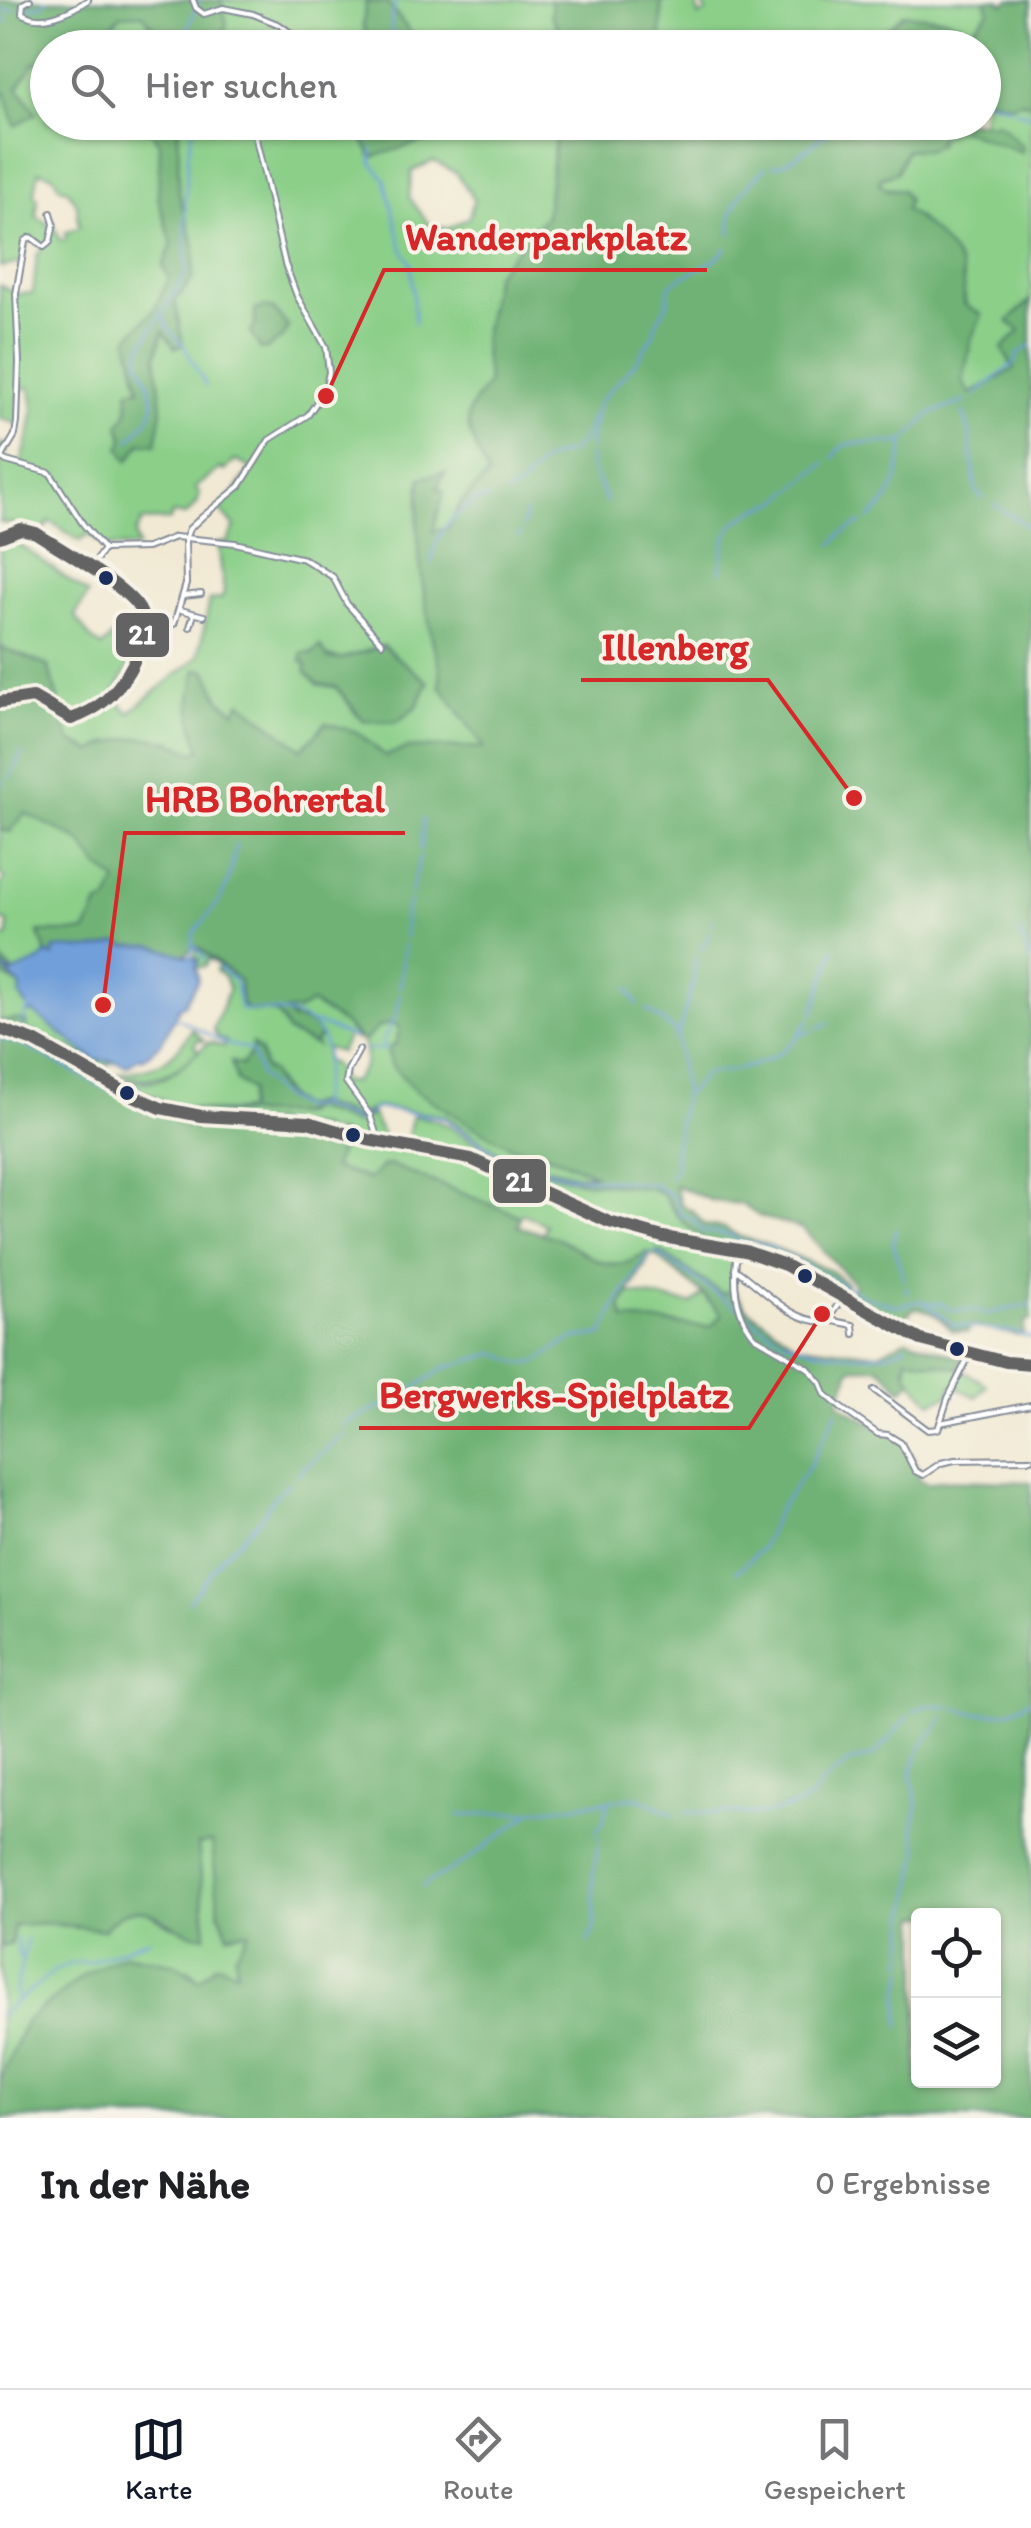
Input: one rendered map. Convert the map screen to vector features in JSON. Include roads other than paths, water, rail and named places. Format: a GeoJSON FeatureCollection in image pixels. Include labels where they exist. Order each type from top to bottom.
{"type":"FeatureCollection","features":[{"type":"Feature","properties":{"kind":"main road"},"geometry":{"type":"LineString","coordinates":[[0,537],[21,529],[36,533],[133,599],[143,620],[133,665],[119,688],[95,712],[72,720],[32,697],[0,702]]}},
{"type":"Feature","properties":{"kind":"main road"},"geometry":{"type":"LineString","coordinates":[[0,1030],[34,1041],[127,1093],[168,1110],[201,1116],[308,1122],[379,1142],[439,1151],[482,1163],[572,1208],[622,1226],[745,1252],[795,1269],[922,1340],[970,1354],[1031,1364]]}},
{"type":"Feature","properties":{"kind":"street"},"geometry":{"type":"LineString","coordinates":[[30,0],[22,12],[28,18],[70,11],[88,0]]}},
{"type":"Feature","properties":{"kind":"street"},"geometry":{"type":"LineString","coordinates":[[194,4],[204,14],[223,8],[253,14],[288,30]]}},
{"type":"Feature","properties":{"kind":"street"},"geometry":{"type":"LineString","coordinates":[[174,624],[184,596],[185,539],[189,529],[240,486],[269,440],[308,415],[324,390],[329,372],[326,347],[297,296],[285,264],[256,140]]}},
{"type":"Feature","properties":{"kind":"street"},"geometry":{"type":"LineString","coordinates":[[51,213],[52,232],[46,247],[30,237],[24,246],[16,294],[20,362],[17,422],[2,457],[45,469],[56,477],[83,524],[104,549],[139,549],[176,538],[235,543],[315,565],[333,578],[347,604],[382,643]]}},
{"type":"Feature","properties":{"kind":"street"},"geometry":{"type":"LineString","coordinates":[[88,570],[104,549]]}},
{"type":"Feature","properties":{"kind":"street"},"geometry":{"type":"LineString","coordinates":[[184,596],[202,594]]}},
{"type":"Feature","properties":{"kind":"street"},"geometry":{"type":"LineString","coordinates":[[181,610],[204,616]]}},
{"type":"Feature","properties":{"kind":"street"},"geometry":{"type":"LineString","coordinates":[[190,627],[194,614]]}},
{"type":"Feature","properties":{"kind":"street"},"geometry":{"type":"LineString","coordinates":[[358,1050],[346,1078],[369,1112],[379,1142]]}},
{"type":"Feature","properties":{"kind":"street"},"geometry":{"type":"LineString","coordinates":[[745,1252],[736,1260],[735,1269],[741,1316],[755,1337],[808,1368],[825,1394],[841,1408],[878,1434],[888,1434],[900,1443],[919,1474],[956,1460],[1031,1460]]}},
{"type":"Feature","properties":{"kind":"street"},"geometry":{"type":"LineString","coordinates":[[735,1269],[782,1306],[812,1320],[852,1325],[854,1334]]}},
{"type":"Feature","properties":{"kind":"street"},"geometry":{"type":"LineString","coordinates":[[829,1320],[844,1296]]}},
{"type":"Feature","properties":{"kind":"street"},"geometry":{"type":"LineString","coordinates":[[874,1390],[921,1427],[938,1429],[970,1354]]}},
{"type":"Feature","properties":{"kind":"street"},"geometry":{"type":"LineString","coordinates":[[940,1423],[1031,1405]]}},
{"type":"Feature","properties":{"kind":"water"},"geometry":{"type":"Polygon","coordinates":[[[116,943],[153,946],[199,960],[198,980],[162,1042],[143,1059],[140,1057],[127,1066],[95,1060],[33,1012],[27,1013],[21,987],[0,966],[12,974],[46,954],[54,956],[53,949],[93,949],[116,943]]]}},
{"type":"Feature","properties":{"kind":"waterway"},"geometry":{"type":"LineString","coordinates":[[28,7],[42,6],[47,0]]}},
{"type":"Feature","properties":{"kind":"waterway"},"geometry":{"type":"LineString","coordinates":[[187,30],[199,0]]}},
{"type":"Feature","properties":{"kind":"waterway"},"geometry":{"type":"LineString","coordinates":[[392,30],[396,0]]}},
{"type":"Feature","properties":{"kind":"waterway"},"geometry":{"type":"LineString","coordinates":[[0,10],[15,10]]}},
{"type":"Feature","properties":{"kind":"waterway"},"geometry":{"type":"LineString","coordinates":[[5,16],[6,22]]}},
{"type":"Feature","properties":{"kind":"waterway"},"geometry":{"type":"LineString","coordinates":[[1001,105],[1010,107]]}},
{"type":"Feature","properties":{"kind":"waterway"},"geometry":{"type":"LineString","coordinates":[[1016,110],[1031,116]]}},
{"type":"Feature","properties":{"kind":"waterway"},"geometry":{"type":"LineString","coordinates":[[129,441],[149,418],[154,405],[139,361],[141,347],[186,274],[185,204],[191,140]]}},
{"type":"Feature","properties":{"kind":"waterway"},"geometry":{"type":"LineString","coordinates":[[773,166],[792,159],[817,140]]}},
{"type":"Feature","properties":{"kind":"waterway"},"geometry":{"type":"LineString","coordinates":[[372,149],[372,163],[385,179],[402,248],[411,264],[415,324]]}},
{"type":"Feature","properties":{"kind":"waterway"},"geometry":{"type":"LineString","coordinates":[[731,235],[735,205],[765,168]]}},
{"type":"Feature","properties":{"kind":"waterway"},"geometry":{"type":"LineString","coordinates":[[571,452],[583,440],[599,402],[636,362],[654,333],[667,305],[669,286],[716,259],[726,248]]}},
{"type":"Feature","properties":{"kind":"waterway"},"geometry":{"type":"LineString","coordinates":[[163,315],[206,386]]}},
{"type":"Feature","properties":{"kind":"waterway"},"geometry":{"type":"LineString","coordinates":[[975,395],[1015,362],[1018,353],[1031,346]]}},
{"type":"Feature","properties":{"kind":"waterway"},"geometry":{"type":"LineString","coordinates":[[833,458],[848,444],[904,442],[930,414],[966,401]]}},
{"type":"Feature","properties":{"kind":"waterway"},"geometry":{"type":"LineString","coordinates":[[963,412],[976,491],[983,498]]}},
{"type":"Feature","properties":{"kind":"waterway"},"geometry":{"type":"LineString","coordinates":[[590,448],[594,416]]}},
{"type":"Feature","properties":{"kind":"waterway"},"geometry":{"type":"LineString","coordinates":[[869,519],[884,505],[897,481],[904,442]]}},
{"type":"Feature","properties":{"kind":"waterway"},"geometry":{"type":"LineString","coordinates":[[506,494],[522,485],[546,460],[566,454]]}},
{"type":"Feature","properties":{"kind":"waterway"},"geometry":{"type":"LineString","coordinates":[[590,455],[607,502]]}},
{"type":"Feature","properties":{"kind":"waterway"},"geometry":{"type":"LineString","coordinates":[[720,572],[725,539],[732,525],[777,502],[825,463]]}},
{"type":"Feature","properties":{"kind":"waterway"},"geometry":{"type":"LineString","coordinates":[[431,563],[437,541],[449,522],[486,498]]}},
{"type":"Feature","properties":{"kind":"waterway"},"geometry":{"type":"LineString","coordinates":[[995,505],[999,508]]}},
{"type":"Feature","properties":{"kind":"waterway"},"geometry":{"type":"LineString","coordinates":[[1003,510],[1031,529]]}},
{"type":"Feature","properties":{"kind":"waterway"},"geometry":{"type":"LineString","coordinates":[[523,527],[525,513]]}},
{"type":"Feature","properties":{"kind":"waterway"},"geometry":{"type":"LineString","coordinates":[[832,545],[841,534],[862,523]]}},
{"type":"Feature","properties":{"kind":"waterway"},"geometry":{"type":"LineString","coordinates":[[518,537],[520,533]]}},
{"type":"Feature","properties":{"kind":"waterway"},"geometry":{"type":"LineString","coordinates":[[9,778],[22,753]]}},
{"type":"Feature","properties":{"kind":"waterway"},"geometry":{"type":"LineString","coordinates":[[421,850],[423,819]]}},
{"type":"Feature","properties":{"kind":"waterway"},"geometry":{"type":"LineString","coordinates":[[190,960],[194,933],[219,902],[236,845]]}},
{"type":"Feature","properties":{"kind":"waterway"},"geometry":{"type":"LineString","coordinates":[[410,896],[420,857]]}},
{"type":"Feature","properties":{"kind":"waterway"},"geometry":{"type":"LineString","coordinates":[[405,939],[405,911],[410,902]]}},
{"type":"Feature","properties":{"kind":"waterway"},"geometry":{"type":"LineString","coordinates":[[1019,932],[1031,962]]}},
{"type":"Feature","properties":{"kind":"waterway"},"geometry":{"type":"LineString","coordinates":[[701,949],[710,933]]}},
{"type":"Feature","properties":{"kind":"waterway"},"geometry":{"type":"LineString","coordinates":[[400,987],[404,945]]}},
{"type":"Feature","properties":{"kind":"waterway"},"geometry":{"type":"LineString","coordinates":[[195,946],[205,959]]}},
{"type":"Feature","properties":{"kind":"waterway"},"geometry":{"type":"LineString","coordinates":[[813,1014],[834,950]]}},
{"type":"Feature","properties":{"kind":"waterway"},"geometry":{"type":"LineString","coordinates":[[671,1177],[684,1093],[677,1038],[693,983],[696,956]]}},
{"type":"Feature","properties":{"kind":"waterway"},"geometry":{"type":"LineString","coordinates":[[219,968],[235,981],[241,1010],[292,1015],[314,1026],[321,1036],[326,1062],[319,1104]]}},
{"type":"Feature","properties":{"kind":"waterway"},"geometry":{"type":"LineString","coordinates":[[628,989],[637,1004]]}},
{"type":"Feature","properties":{"kind":"waterway"},"geometry":{"type":"LineString","coordinates":[[366,1049],[386,1049],[382,1042],[397,1013],[400,994]]}},
{"type":"Feature","properties":{"kind":"waterway"},"geometry":{"type":"LineString","coordinates":[[22,1024],[29,1007]]}},
{"type":"Feature","properties":{"kind":"waterway"},"geometry":{"type":"LineString","coordinates":[[646,1009],[675,1031],[677,1038]]}},
{"type":"Feature","properties":{"kind":"waterway"},"geometry":{"type":"LineString","coordinates":[[172,1015],[226,1044],[251,1050],[260,1076],[274,1091],[301,1108],[319,1106],[357,1121],[376,1108],[442,1117],[507,1160],[569,1176],[653,1184],[674,1197],[680,1214],[692,1219],[702,1231],[770,1247],[870,1299],[898,1306],[923,1301],[953,1325],[1031,1338]]}},
{"type":"Feature","properties":{"kind":"waterway"},"geometry":{"type":"LineString","coordinates":[[687,1094],[706,1073],[741,1069],[776,1055],[795,1040],[809,1020]]}},
{"type":"Feature","properties":{"kind":"waterway"},"geometry":{"type":"LineString","coordinates":[[313,1022],[353,1038]]}},
{"type":"Feature","properties":{"kind":"waterway"},"geometry":{"type":"LineString","coordinates":[[819,1027],[829,1024]]}},
{"type":"Feature","properties":{"kind":"waterway"},"geometry":{"type":"LineString","coordinates":[[800,1036],[812,1030]]}},
{"type":"Feature","properties":{"kind":"waterway"},"geometry":{"type":"LineString","coordinates":[[0,1038],[25,1046],[107,1089]]}},
{"type":"Feature","properties":{"kind":"waterway"},"geometry":{"type":"LineString","coordinates":[[113,1092],[117,1094]]}},
{"type":"Feature","properties":{"kind":"waterway"},"geometry":{"type":"LineString","coordinates":[[896,1229],[893,1243],[904,1280]]}},
{"type":"Feature","properties":{"kind":"waterway"},"geometry":{"type":"LineString","coordinates":[[656,1252],[736,1307]]}},
{"type":"Feature","properties":{"kind":"waterway"},"geometry":{"type":"LineString","coordinates":[[604,1332],[617,1302],[650,1253]]}},
{"type":"Feature","properties":{"kind":"waterway"},"geometry":{"type":"LineString","coordinates":[[906,1287],[907,1292]]}},
{"type":"Feature","properties":{"kind":"waterway"},"geometry":{"type":"LineString","coordinates":[[928,1303],[942,1304],[950,1310],[981,1310],[984,1314],[1031,1305]]}},
{"type":"Feature","properties":{"kind":"waterway"},"geometry":{"type":"LineString","coordinates":[[743,1313],[783,1339],[828,1353],[879,1355],[907,1346]]}},
{"type":"Feature","properties":{"kind":"waterway"},"geometry":{"type":"LineString","coordinates":[[345,1427],[347,1422],[397,1400],[444,1368],[496,1353],[529,1364],[571,1340],[603,1334]]}},
{"type":"Feature","properties":{"kind":"waterway"},"geometry":{"type":"LineString","coordinates":[[812,1461],[837,1411]]}},
{"type":"Feature","properties":{"kind":"waterway"},"geometry":{"type":"LineString","coordinates":[[296,1475],[345,1434]]}},
{"type":"Feature","properties":{"kind":"waterway"},"geometry":{"type":"LineString","coordinates":[[736,1572],[761,1549],[778,1511],[811,1463]]}},
{"type":"Feature","properties":{"kind":"waterway"},"geometry":{"type":"LineString","coordinates":[[188,1603],[221,1558],[288,1484]]}},
{"type":"Feature","properties":{"kind":"waterway"},"geometry":{"type":"LineString","coordinates":[[954,1707],[994,1714],[1031,1699]]}},
{"type":"Feature","properties":{"kind":"waterway"},"geometry":{"type":"LineString","coordinates":[[912,1712],[927,1705],[947,1706]]}},
{"type":"Feature","properties":{"kind":"waterway"},"geometry":{"type":"LineString","coordinates":[[685,1812],[766,1814],[797,1806],[810,1799],[821,1784],[849,1762],[875,1755],[908,1717]]}},
{"type":"Feature","properties":{"kind":"waterway"},"geometry":{"type":"LineString","coordinates":[[904,1963],[907,1916],[919,1850],[913,1826],[918,1807],[911,1775],[920,1748],[944,1717]]}},
{"type":"Feature","properties":{"kind":"waterway"},"geometry":{"type":"LineString","coordinates":[[421,1887],[466,1861],[532,1811],[637,1797],[674,1814]]}},
{"type":"Feature","properties":{"kind":"waterway"},"geometry":{"type":"LineString","coordinates":[[596,1832],[608,1801]]}},
{"type":"Feature","properties":{"kind":"waterway"},"geometry":{"type":"LineString","coordinates":[[458,1815],[531,1812]]}},
{"type":"Feature","properties":{"kind":"waterway"},"geometry":{"type":"LineString","coordinates":[[588,1942],[595,1925],[593,1876],[598,1847]]}},
{"type":"Feature","properties":{"kind":"waterway"},"geometry":{"type":"LineString","coordinates":[[17,1938],[23,1960]]}},
{"type":"Feature","properties":{"kind":"waterway"},"geometry":{"type":"LineString","coordinates":[[0,2015],[53,1972],[150,1939]]}},
{"type":"Feature","properties":{"kind":"waterway"},"geometry":{"type":"LineString","coordinates":[[18,2001],[16,1989],[27,1940]]}},
{"type":"Feature","properties":{"kind":"waterway"},"geometry":{"type":"LineString","coordinates":[[900,2026],[899,1995],[905,1969]]}},
{"type":"Feature","properties":{"kind":"place","name":"Wanderparkplatz"},"geometry":{"type":"Point","coordinates":[326,396]}},
{"type":"Feature","properties":{"kind":"place","name":"Illenberg"},"geometry":{"type":"Point","coordinates":[854,798]}},
{"type":"Feature","properties":{"kind":"place","name":"HRB Bohrertal"},"geometry":{"type":"Point","coordinates":[103,1005]}},
{"type":"Feature","properties":{"kind":"place","name":"Bergwerks-Spielplatz"},"geometry":{"type":"Point","coordinates":[822,1314]}}]}
